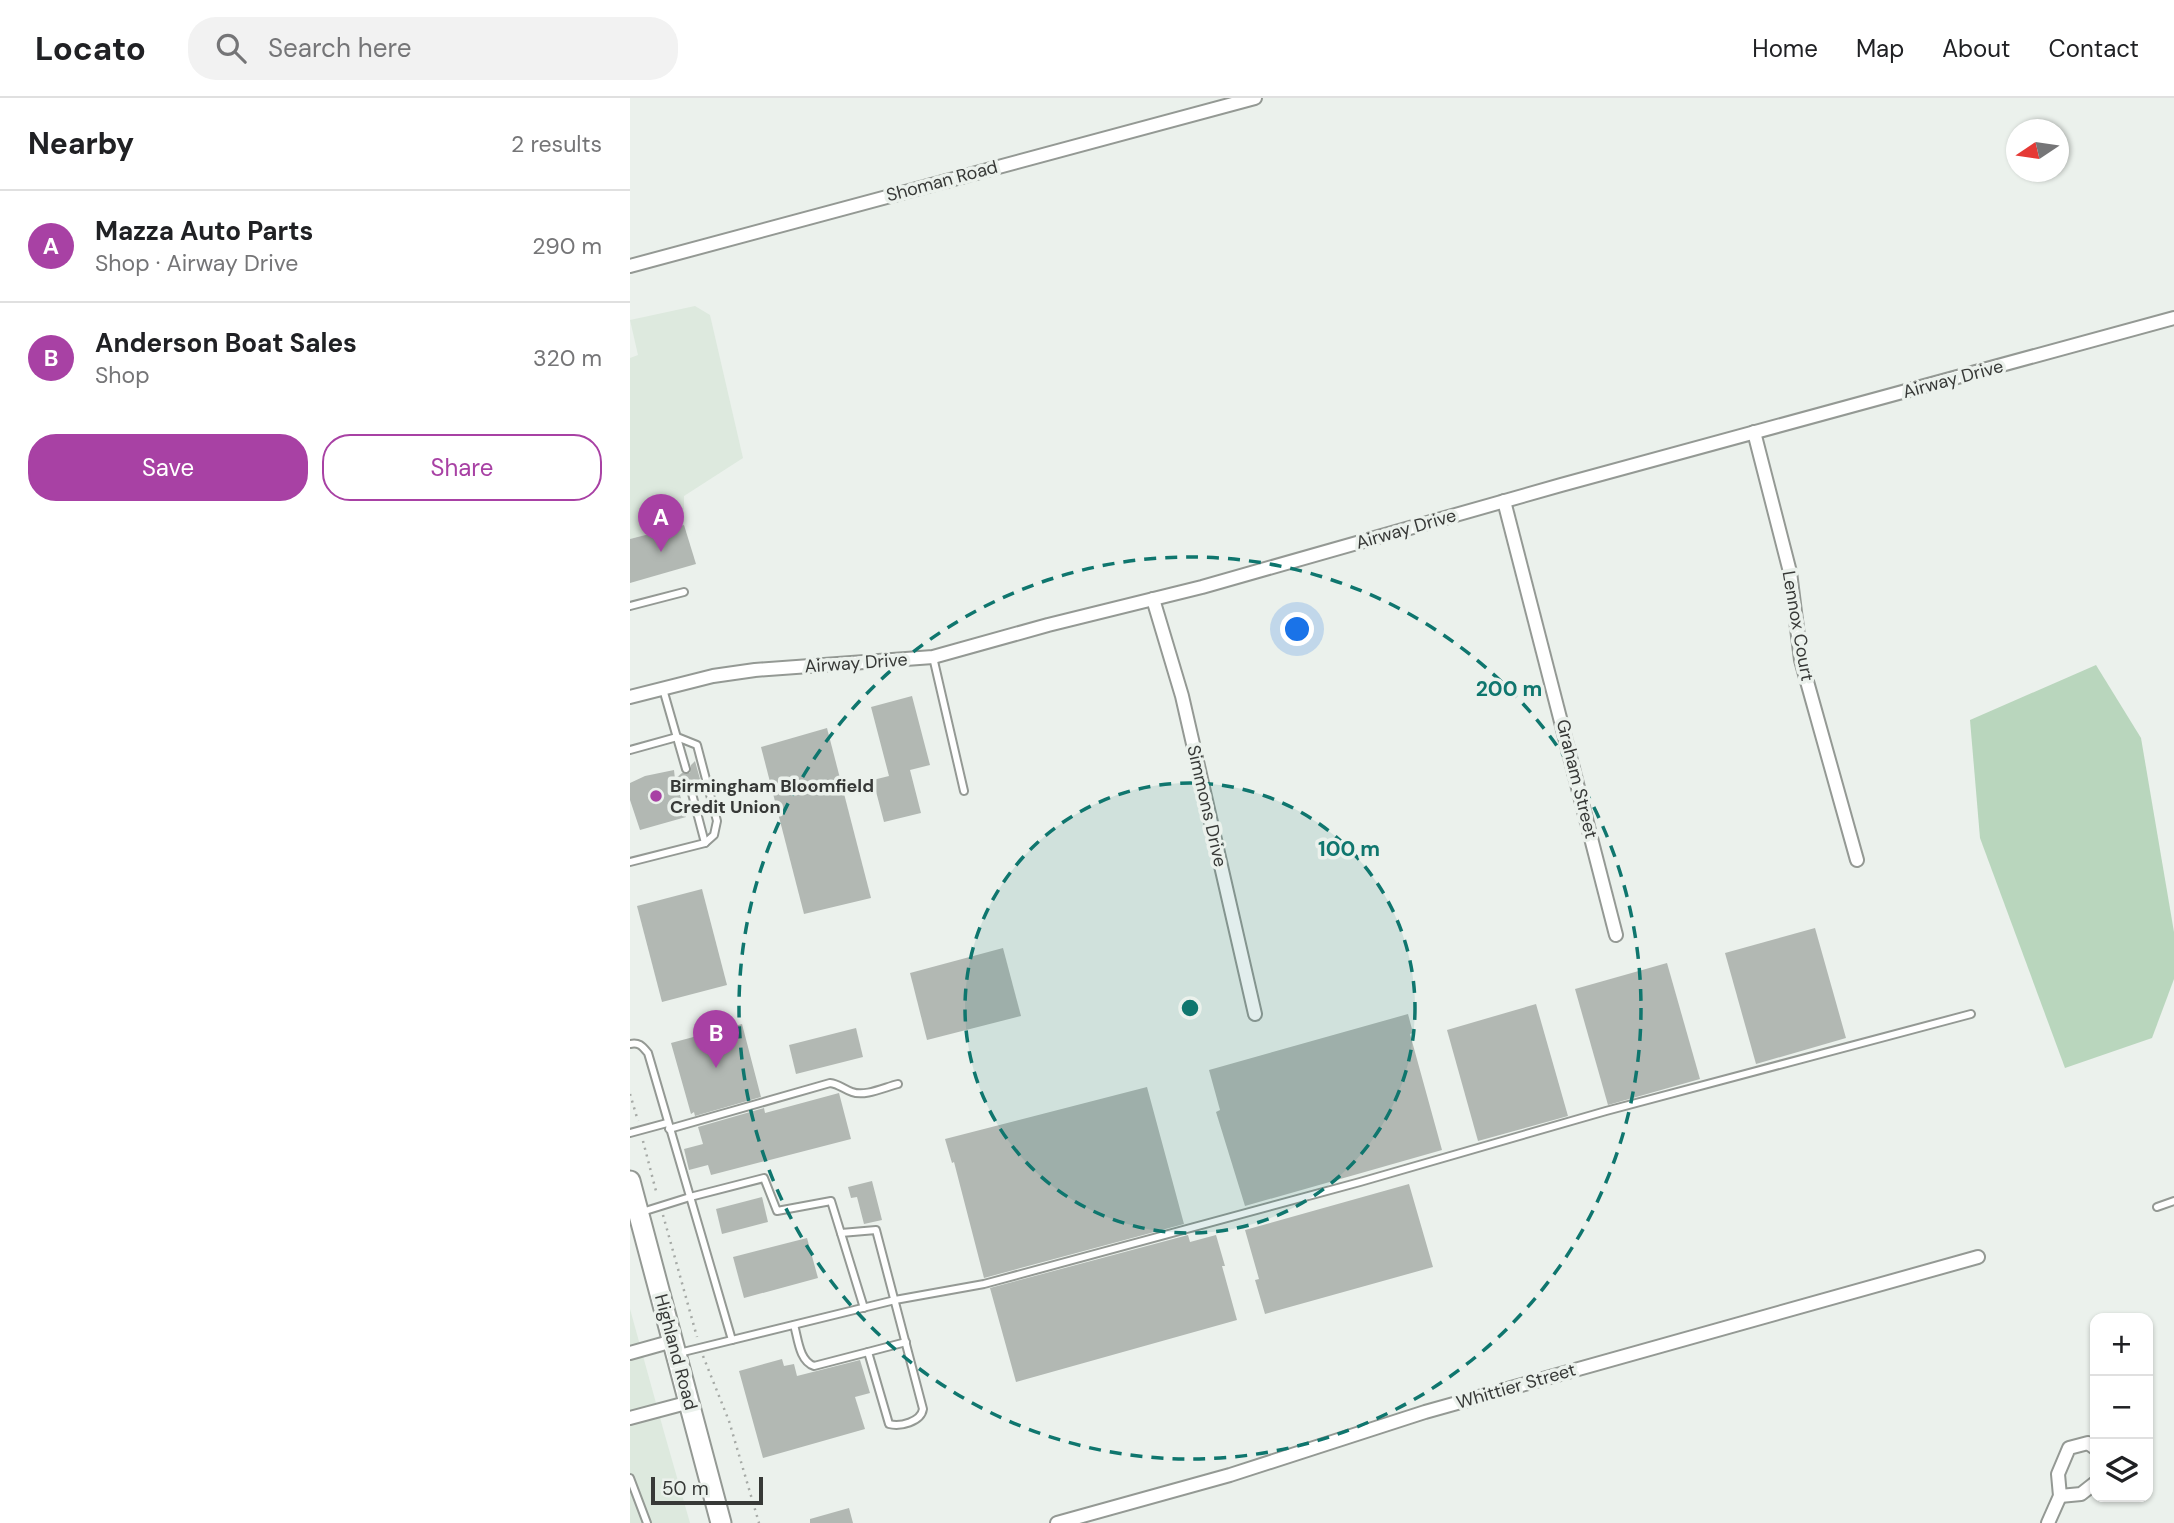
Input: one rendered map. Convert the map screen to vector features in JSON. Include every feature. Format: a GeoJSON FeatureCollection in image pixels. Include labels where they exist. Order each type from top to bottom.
{"type":"FeatureCollection","features":[{"type":"Feature","properties":{"kind":"highway","name":"Highland Road"},"geometry":{"type":"LineString","coordinates":[[630,1181],[721,1523]]}},
{"type":"Feature","properties":{"kind":"street","name":"Shoman Road"},"geometry":{"type":"LineString","coordinates":[[630,267],[1255,98]]}},
{"type":"Feature","properties":{"kind":"street","name":"Airway Drive"},"geometry":{"type":"LineString","coordinates":[[630,697],[713,676],[755,670],[933,657],[2174,318]]}},
{"type":"Feature","properties":{"kind":"street","name":"Lennox Court"},"geometry":{"type":"LineString","coordinates":[[1754,432],[1790,572],[1801,660],[1857,860]]}},
{"type":"Feature","properties":{"kind":"street","name":"Graham Street"},"geometry":{"type":"LineString","coordinates":[[1504,501],[1616,935]]}},
{"type":"Feature","properties":{"kind":"street","name":"Simmons Drive"},"geometry":{"type":"LineString","coordinates":[[1153,599],[1182,696],[1255,1014]]}},
{"type":"Feature","properties":{"kind":"street","name":"Whittier Street"},"geometry":{"type":"LineString","coordinates":[[1057,1523],[1230,1475],[1331,1440],[1437,1408],[1978,1257]]}},
{"type":"Feature","properties":{"kind":"street"},"geometry":{"type":"LineString","coordinates":[[630,1353],[675,1347]]}},
{"type":"Feature","properties":{"kind":"street"},"geometry":{"type":"LineString","coordinates":[[630,1418],[690,1402]]}},
{"type":"Feature","properties":{"kind":"street"},"geometry":{"type":"LineString","coordinates":[[2048,1523],[2060,1496],[2058,1474],[2069,1448],[2090,1444]]}},
{"type":"Feature","properties":{"kind":"street"},"geometry":{"type":"LineString","coordinates":[[2060,1496],[2081,1494],[2090,1487]]}},
{"type":"Feature","properties":{"kind":"lane"},"geometry":{"type":"LineString","coordinates":[[630,606],[684,592]]}},
{"type":"Feature","properties":{"kind":"lane"},"geometry":{"type":"LineString","coordinates":[[933,657],[964,790]]}},
{"type":"Feature","properties":{"kind":"lane"},"geometry":{"type":"LineString","coordinates":[[663,689],[686,769]]}},
{"type":"Feature","properties":{"kind":"lane"},"geometry":{"type":"LineString","coordinates":[[630,750],[677,737],[697,745],[717,821],[714,835],[705,843],[630,862]]}},
{"type":"Feature","properties":{"kind":"lane"},"geometry":{"type":"LineString","coordinates":[[691,786],[705,843]]}},
{"type":"Feature","properties":{"kind":"lane"},"geometry":{"type":"LineString","coordinates":[[675,1347],[700,1348],[895,1300],[997,1281],[1360,1182],[1606,1111],[1972,1013]]}},
{"type":"Feature","properties":{"kind":"lane"},"geometry":{"type":"LineString","coordinates":[[630,1044],[635,1042],[648,1052],[732,1340]]}},
{"type":"Feature","properties":{"kind":"lane"},"geometry":{"type":"LineString","coordinates":[[630,1133],[668,1126],[830,1083],[861,1094],[898,1084]]}},
{"type":"Feature","properties":{"kind":"lane"},"geometry":{"type":"LineString","coordinates":[[639,1213],[764,1178],[777,1211],[831,1201],[864,1308]]}},
{"type":"Feature","properties":{"kind":"lane"},"geometry":{"type":"LineString","coordinates":[[2157,1207],[2174,1201]]}},
{"type":"Feature","properties":{"kind":"lane"},"geometry":{"type":"LineString","coordinates":[[841,1233],[876,1230],[906,1342],[922,1415],[918,1419],[895,1426],[889,1424],[868,1352]]}},
{"type":"Feature","properties":{"kind":"lane"},"geometry":{"type":"LineString","coordinates":[[794,1325],[804,1358],[807,1364],[814,1366],[906,1342]]}},
{"type":"Feature","properties":{"kind":"lane"},"geometry":{"type":"LineString","coordinates":[[630,1478],[647,1523]]}},
{"type":"Feature","properties":{"kind":"path"},"geometry":{"type":"LineString","coordinates":[[630,1094],[700,1348],[725,1410],[759,1523]]}},
{"type":"Feature","properties":{"kind":"shaded area"},"geometry":{"type":"Polygon","coordinates":[[[695,306],[710,315],[743,458],[684,496],[684,525],[630,539],[630,358],[638,355],[630,320],[695,306]]]}},
{"type":"Feature","properties":{"kind":"shaded area"},"geometry":{"type":"Polygon","coordinates":[[[630,1309],[664,1432],[690,1523],[630,1523],[630,1309]]]}},
{"type":"Feature","properties":{"kind":"green space"},"geometry":{"type":"Polygon","coordinates":[[[2096,665],[2141,738],[2174,932],[2174,979],[2152,1038],[2065,1068],[1980,838],[1970,720],[2096,665]]]}},
{"type":"Feature","properties":{"kind":"building"},"geometry":{"type":"Polygon","coordinates":[[[684,525],[696,564],[630,583],[630,539],[684,525]]]}},
{"type":"Feature","properties":{"kind":"building"},"geometry":{"type":"Polygon","coordinates":[[[912,696],[930,765],[910,770],[921,813],[884,822],[873,780],[889,776],[871,707],[912,696]]]}},
{"type":"Feature","properties":{"kind":"building"},"geometry":{"type":"Polygon","coordinates":[[[827,728],[871,898],[804,914],[761,747],[827,728]]]}},
{"type":"Feature","properties":{"kind":"building","name":"Birmingham Bloomfield Credit Union"},"geometry":{"type":"Polygon","coordinates":[[[695,761],[700,779],[695,783],[691,780],[687,782],[680,795],[686,817],[640,830],[630,800],[630,783],[645,776],[674,770],[675,779],[682,773],[690,773],[691,765],[695,761]]]}},
{"type":"Feature","properties":{"kind":"building"},"geometry":{"type":"Polygon","coordinates":[[[702,889],[727,985],[662,1002],[637,906],[702,889]]]}},
{"type":"Feature","properties":{"kind":"building"},"geometry":{"type":"Polygon","coordinates":[[[1815,928],[1846,1038],[1756,1064],[1725,953],[1815,928]]]}},
{"type":"Feature","properties":{"kind":"building"},"geometry":{"type":"Polygon","coordinates":[[[1003,948],[1021,1016],[927,1040],[910,973],[1003,948]]]}},
{"type":"Feature","properties":{"kind":"building"},"geometry":{"type":"Polygon","coordinates":[[[1667,963],[1700,1079],[1608,1105],[1575,989],[1667,963]]]}},
{"type":"Feature","properties":{"kind":"building"},"geometry":{"type":"Polygon","coordinates":[[[1536,1004],[1568,1116],[1478,1141],[1447,1030],[1536,1004]]]}},
{"type":"Feature","properties":{"kind":"building"},"geometry":{"type":"Polygon","coordinates":[[[1408,1014],[1413,1033],[1410,1034],[1442,1150],[1245,1206],[1216,1112],[1220,1110],[1209,1070],[1408,1014]]]}},
{"type":"Feature","properties":{"kind":"building"},"geometry":{"type":"Polygon","coordinates":[[[742,1024],[761,1097],[695,1116],[694,1112],[691,1114],[671,1043],[742,1024]]]}},
{"type":"Feature","properties":{"kind":"building"},"geometry":{"type":"Polygon","coordinates":[[[856,1028],[863,1057],[796,1074],[789,1045],[856,1028]]]}},
{"type":"Feature","properties":{"kind":"building"},"geometry":{"type":"Polygon","coordinates":[[[1147,1087],[1184,1224],[984,1278],[954,1162],[952,1163],[945,1139],[1147,1087]]]}},
{"type":"Feature","properties":{"kind":"building"},"geometry":{"type":"Polygon","coordinates":[[[839,1093],[851,1139],[711,1175],[708,1165],[689,1170],[684,1149],[703,1144],[698,1127],[764,1108],[765,1113],[839,1093]]]}},
{"type":"Feature","properties":{"kind":"building"},"geometry":{"type":"Polygon","coordinates":[[[872,1181],[882,1220],[864,1224],[857,1197],[851,1198],[848,1187],[872,1181]]]}},
{"type":"Feature","properties":{"kind":"building"},"geometry":{"type":"Polygon","coordinates":[[[1409,1184],[1433,1267],[1265,1314],[1255,1280],[1259,1279],[1245,1230],[1409,1184]]]}},
{"type":"Feature","properties":{"kind":"building"},"geometry":{"type":"Polygon","coordinates":[[[762,1197],[768,1222],[722,1234],[716,1209],[762,1197]]]}},
{"type":"Feature","properties":{"kind":"building"},"geometry":{"type":"Polygon","coordinates":[[[1188,1235],[1190,1242],[1216,1235],[1237,1320],[1016,1382],[990,1288],[1188,1235]]]}},
{"type":"Feature","properties":{"kind":"building"},"geometry":{"type":"Polygon","coordinates":[[[807,1238],[818,1278],[744,1298],[733,1257],[807,1238]]]}},
{"type":"Feature","properties":{"kind":"building"},"geometry":{"type":"Polygon","coordinates":[[[782,1359],[784,1366],[794,1364],[797,1376],[860,1360],[870,1393],[855,1397],[865,1429],[763,1458],[739,1371],[782,1359]]]}},
{"type":"Feature","properties":{"kind":"building"},"geometry":{"type":"Polygon","coordinates":[[[849,1508],[853,1523],[810,1523],[810,1519],[849,1508]]]}},
{"type":"Feature","properties":{"kind":"place","name":"Mazza Auto Parts"},"geometry":{"type":"Point","coordinates":[661,552]}},
{"type":"Feature","properties":{"kind":"place","name":"Birmingham Bloomfield Credit Union"},"geometry":{"type":"Point","coordinates":[656,796]}},
{"type":"Feature","properties":{"kind":"place","name":"Anderson Boat Sales"},"geometry":{"type":"Point","coordinates":[716,1068]}}]}
